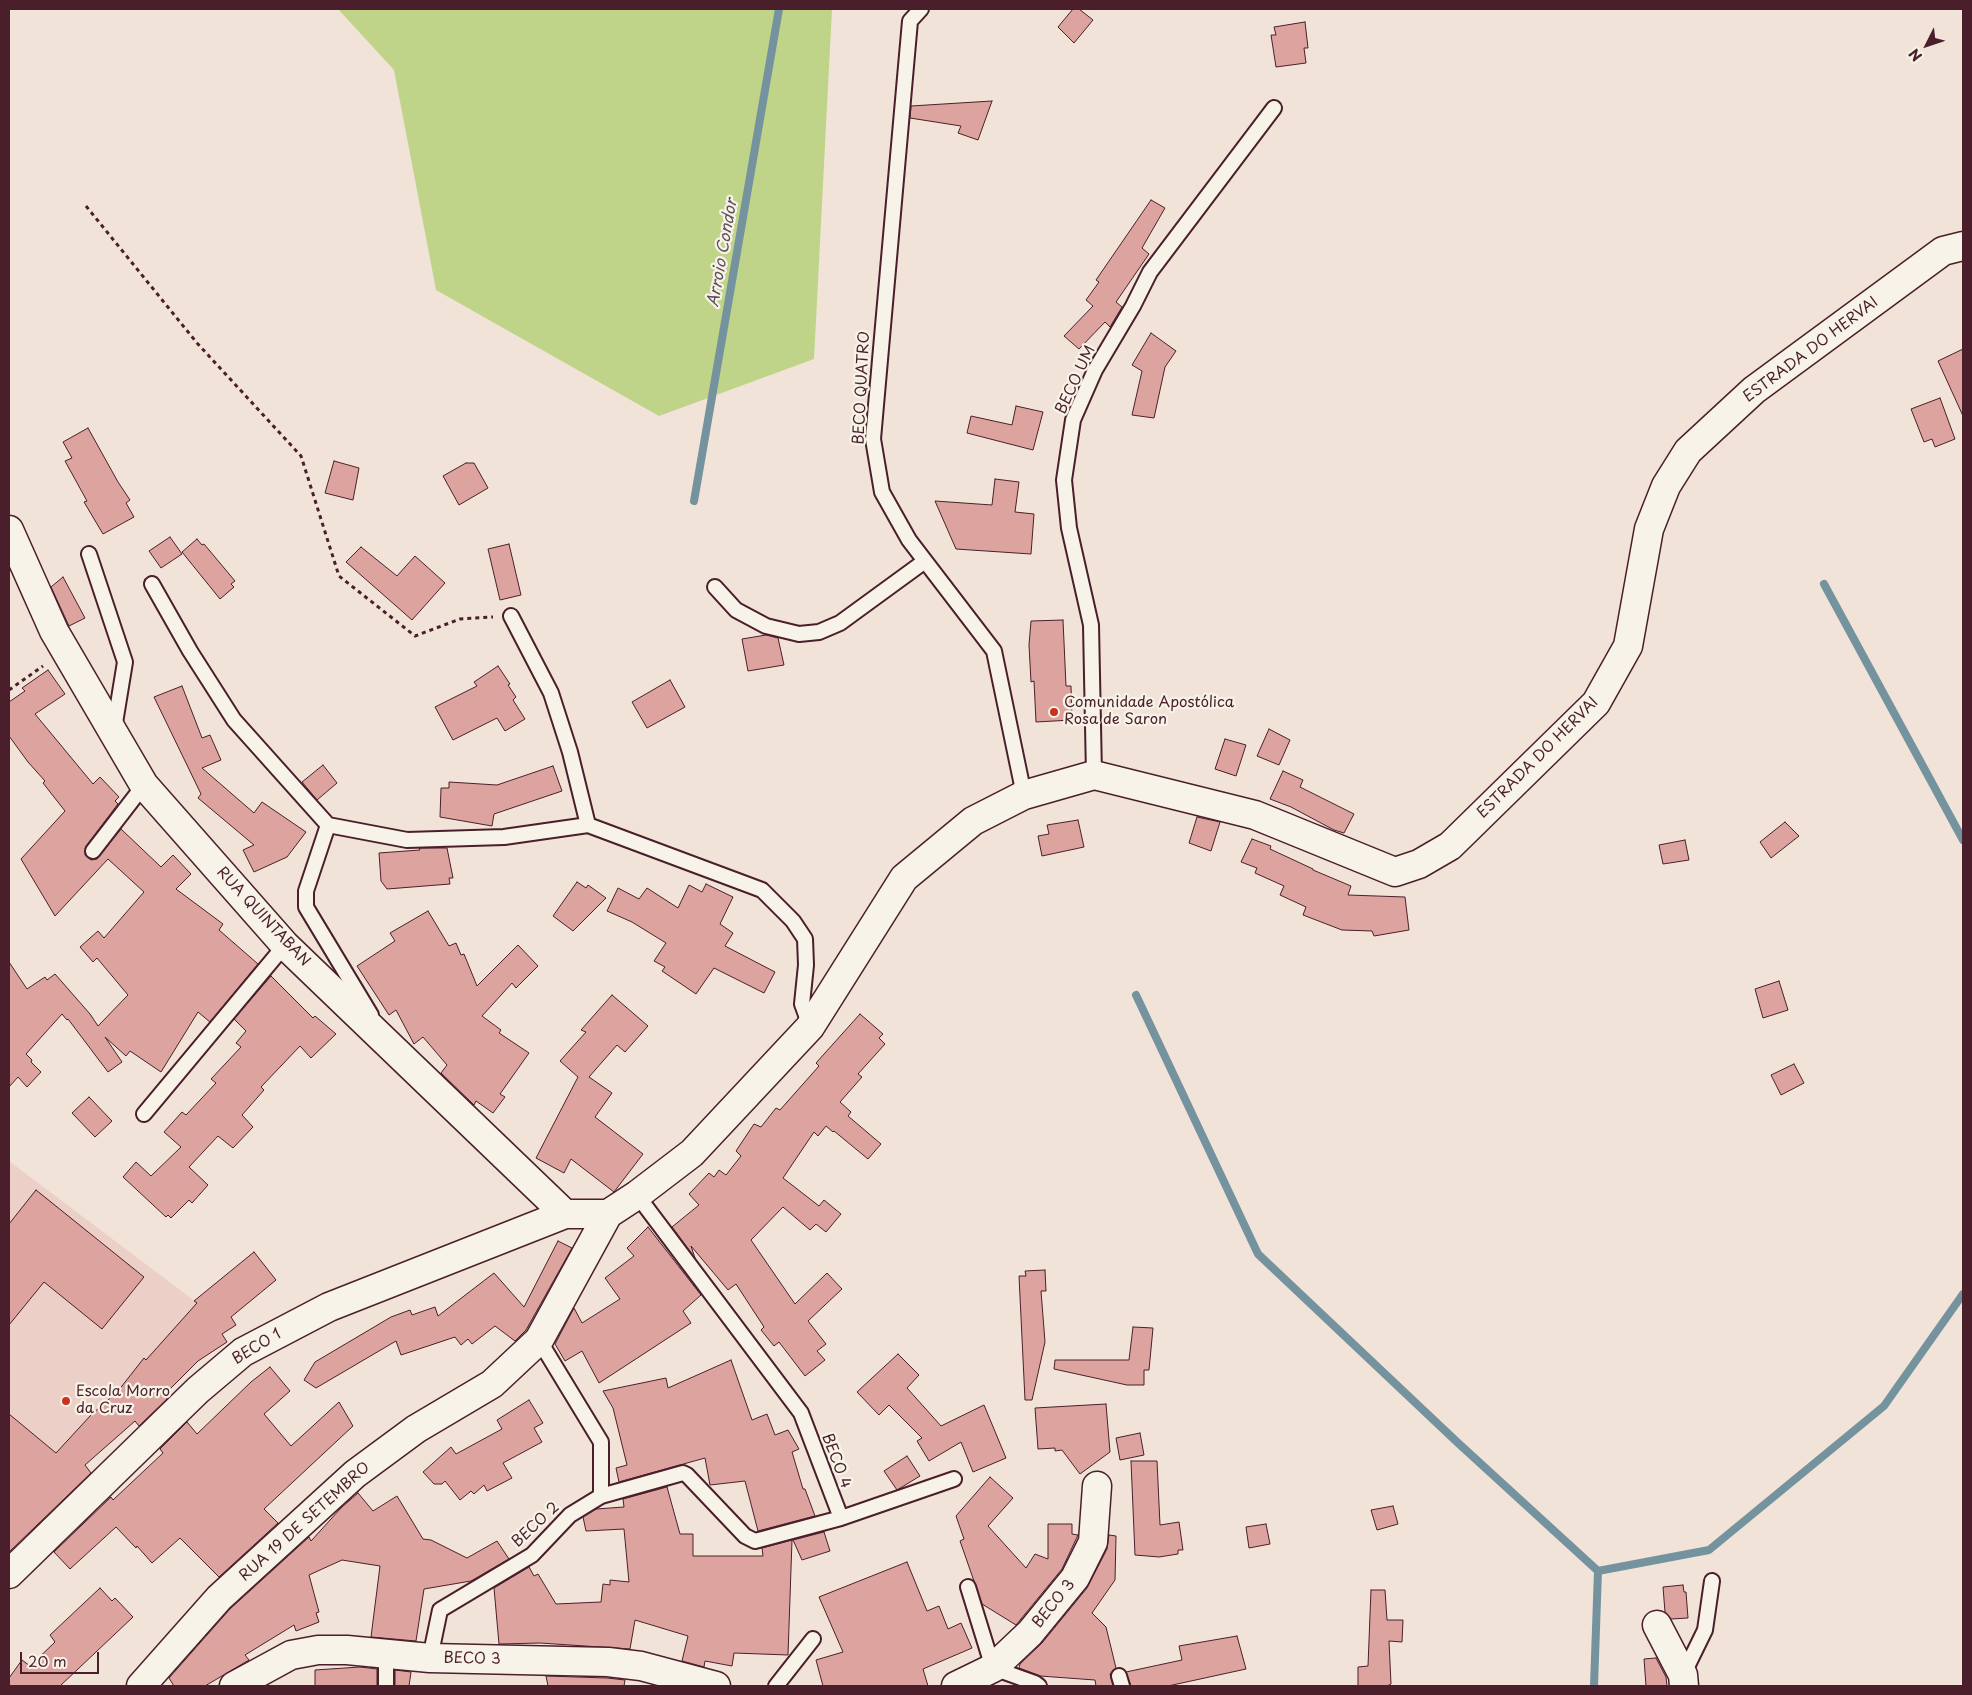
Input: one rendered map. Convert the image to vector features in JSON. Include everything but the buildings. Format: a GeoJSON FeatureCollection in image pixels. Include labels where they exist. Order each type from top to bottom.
{"type":"FeatureCollection","features":[{"type":"Feature","properties":{"kind":"street","name":"ESTRADA DO HERVAI"},"geometry":{"type":"LineString","coordinates":[[1094,775],[1255,815],[1395,872],[1419,864],[1450,846],[1596,703],[1628,646],[1648,529],[1666,486],[1688,451],[1754,390],[1943,252],[1963,246]]}},
{"type":"Feature","properties":{"kind":"street","name":"RUA QUINTABAN"},"geometry":{"type":"LineString","coordinates":[[9,530],[54,631],[144,786],[285,945],[565,1214]]}},
{"type":"Feature","properties":{"kind":"street"},"geometry":{"type":"LineString","coordinates":[[565,1214],[608,1214],[637,1195],[692,1153],[810,1027],[904,878],[973,821],[1024,794],[1094,775]]}},
{"type":"Feature","properties":{"kind":"street","name":"BECO 1"},"geometry":{"type":"LineString","coordinates":[[9,1574],[198,1390],[243,1352],[329,1307],[565,1214]]}},
{"type":"Feature","properties":{"kind":"street","name":"RUA 19 DE SETEMBRO"},"geometry":{"type":"LineString","coordinates":[[141,1686],[219,1598],[355,1474],[416,1429],[492,1384],[539,1340],[608,1214]]}},
{"type":"Feature","properties":{"kind":"street","name":"BECO 3"},"geometry":{"type":"LineString","coordinates":[[956,1686],[993,1668],[1030,1633],[1076,1578],[1093,1542],[1096,1486]]}},
{"type":"Feature","properties":{"kind":"street"},"geometry":{"type":"LineString","coordinates":[[1657,1625],[1684,1681]]}},
{"type":"Feature","properties":{"kind":"street","name":"BECO 3"},"geometry":{"type":"LineString","coordinates":[[234,1686],[292,1655],[327,1650],[346,1650],[430,1658],[608,1662],[640,1666],[716,1686]]}},
{"type":"Feature","properties":{"kind":"lane","name":"BECO QUATRO"},"geometry":{"type":"LineString","coordinates":[[921,9],[910,21],[873,438],[882,492],[909,540],[994,651],[1024,794]]}},
{"type":"Feature","properties":{"kind":"lane","name":"BECO UM"},"geometry":{"type":"LineString","coordinates":[[1094,775],[1091,625],[1069,528],[1064,480],[1073,420],[1096,370],[1133,306],[1150,272],[1274,108]]}},
{"type":"Feature","properties":{"kind":"lane"},"geometry":{"type":"LineString","coordinates":[[89,554],[125,662],[113,734]]}},
{"type":"Feature","properties":{"kind":"lane"},"geometry":{"type":"LineString","coordinates":[[715,587],[736,610],[766,626],[798,634],[819,632],[840,623],[925,561]]}},
{"type":"Feature","properties":{"kind":"lane"},"geometry":{"type":"LineString","coordinates":[[152,584],[190,651],[234,720],[328,825],[407,840],[504,837],[588,825],[762,890],[793,921],[805,939],[806,965],[802,1004],[810,1027]]}},
{"type":"Feature","properties":{"kind":"lane"},"geometry":{"type":"LineString","coordinates":[[511,616],[551,693],[570,752],[588,825]]}},
{"type":"Feature","properties":{"kind":"lane"},"geometry":{"type":"LineString","coordinates":[[93,851],[144,786]]}},
{"type":"Feature","properties":{"kind":"lane"},"geometry":{"type":"LineString","coordinates":[[328,825],[306,891],[306,907],[387,1042]]}},
{"type":"Feature","properties":{"kind":"lane"},"geometry":{"type":"LineString","coordinates":[[144,1114],[285,945]]}},
{"type":"Feature","properties":{"kind":"lane","name":"BECO 4"},"geometry":{"type":"LineString","coordinates":[[637,1195],[801,1414],[841,1518]]}},
{"type":"Feature","properties":{"kind":"lane"},"geometry":{"type":"LineString","coordinates":[[539,1340],[600,1442],[601,1496],[683,1473],[744,1536],[755,1541],[841,1518],[954,1479]]}},
{"type":"Feature","properties":{"kind":"lane","name":"BECO 2"},"geometry":{"type":"LineString","coordinates":[[430,1658],[440,1610],[532,1555],[570,1515],[601,1496]]}},
{"type":"Feature","properties":{"kind":"lane"},"geometry":{"type":"LineString","coordinates":[[1684,1681],[1705,1630],[1712,1581]]}},
{"type":"Feature","properties":{"kind":"lane"},"geometry":{"type":"LineString","coordinates":[[968,1587],[993,1668],[1040,1686]]}},
{"type":"Feature","properties":{"kind":"lane"},"geometry":{"type":"LineString","coordinates":[[776,1686],[813,1639]]}},
{"type":"Feature","properties":{"kind":"lane"},"geometry":{"type":"LineString","coordinates":[[386,1653],[386,1686]]}},
{"type":"Feature","properties":{"kind":"path"},"geometry":{"type":"LineString","coordinates":[[86,206],[197,343],[301,456],[339,576],[415,636],[460,618],[511,616]]}},
{"type":"Feature","properties":{"kind":"path"},"geometry":{"type":"LineString","coordinates":[[9,690],[66,651]]}},
{"type":"Feature","properties":{"kind":"shaded area","name":"Escola Morro da Cruz"},"geometry":{"type":"Polygon","coordinates":[[[9,1161],[208,1311],[37,1492],[9,1527],[9,1161]]]}},
{"type":"Feature","properties":{"kind":"green space"},"geometry":{"type":"Polygon","coordinates":[[[338,9],[832,9],[814,359],[659,416],[436,290],[394,70],[338,9]]]}},
{"type":"Feature","properties":{"kind":"waterway","name":"Arroio Condor"},"geometry":{"type":"LineString","coordinates":[[694,501],[779,9]]}},
{"type":"Feature","properties":{"kind":"waterway"},"geometry":{"type":"LineString","coordinates":[[1824,584],[1963,840]]}},
{"type":"Feature","properties":{"kind":"waterway"},"geometry":{"type":"LineString","coordinates":[[1136,995],[1258,1254],[1457,1442],[1598,1571]]}},
{"type":"Feature","properties":{"kind":"waterway"},"geometry":{"type":"LineString","coordinates":[[1594,1686],[1598,1571],[1709,1550],[1884,1406],[1963,1294]]}},
{"type":"Feature","properties":{"kind":"place","name":"Comunidade Apostólica Rosa de Saron"},"geometry":{"type":"Point","coordinates":[1054,712]}},
{"type":"Feature","properties":{"kind":"place","name":"Escola Morro da Cruz"},"geometry":{"type":"Point","coordinates":[66,1401]}}]}
